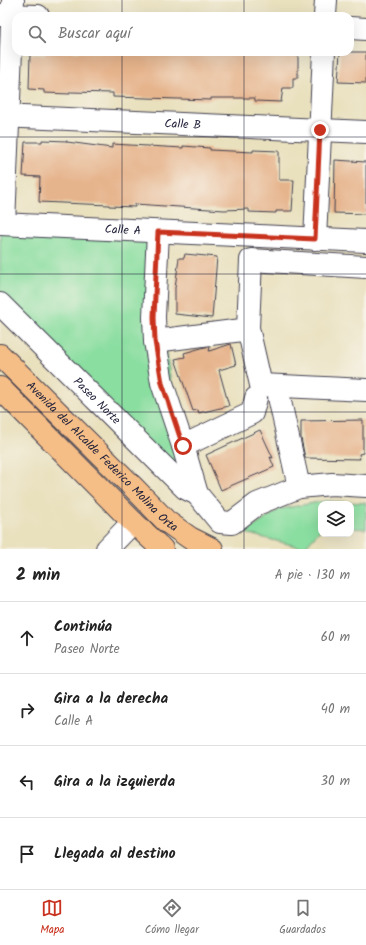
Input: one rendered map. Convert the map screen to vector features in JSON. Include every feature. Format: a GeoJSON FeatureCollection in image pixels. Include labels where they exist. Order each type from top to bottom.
{"type":"FeatureCollection","features":[{"type":"Feature","properties":{"kind":"main road","name":"Avenida del Alcalde Federico Molina Orta"},"geometry":{"type":"LineString","coordinates":[[0,355],[166,521],[190,538],[212,549]]}},
{"type":"Feature","properties":{"kind":"main road","name":"Avenida del Alcalde Federico Molina Orta"},"geometry":{"type":"LineString","coordinates":[[0,388],[162,549]]}},
{"type":"Feature","properties":{"kind":"street"},"geometry":{"type":"LineString","coordinates":[[325,12],[326,0]]}},
{"type":"Feature","properties":{"kind":"street"},"geometry":{"type":"LineString","coordinates":[[2,224],[8,10],[18,12]]}},
{"type":"Feature","properties":{"kind":"street"},"geometry":{"type":"LineString","coordinates":[[354,28],[366,28]]}},
{"type":"Feature","properties":{"kind":"street"},"geometry":{"type":"LineString","coordinates":[[315,239],[324,56]]}},
{"type":"Feature","properties":{"kind":"street","name":"Calle B"},"geometry":{"type":"LineString","coordinates":[[4,116],[366,132]]}},
{"type":"Feature","properties":{"kind":"street","name":"Calle A"},"geometry":{"type":"LineString","coordinates":[[2,224],[366,241]]}},
{"type":"Feature","properties":{"kind":"street","name":"Paseo Norte"},"geometry":{"type":"LineString","coordinates":[[158,232],[154,317],[155,341],[162,383],[197,494]]}},
{"type":"Feature","properties":{"kind":"street"},"geometry":{"type":"LineString","coordinates":[[183,446],[252,413],[256,398],[242,330],[241,257]]}},
{"type":"Feature","properties":{"kind":"street"},"geometry":{"type":"LineString","coordinates":[[366,267],[251,260],[248,328],[261,385],[366,390]]}},
{"type":"Feature","properties":{"kind":"street","name":"Paseo Norte"},"geometry":{"type":"LineString","coordinates":[[0,304],[186,488],[197,494],[220,522],[232,523],[257,504],[299,487],[332,484],[366,486]]}},
{"type":"Feature","properties":{"kind":"street"},"geometry":{"type":"LineString","coordinates":[[155,341],[242,330]]}},
{"type":"Feature","properties":{"kind":"street"},"geometry":{"type":"LineString","coordinates":[[256,398],[336,395],[366,397]]}},
{"type":"Feature","properties":{"kind":"street"},"geometry":{"type":"LineString","coordinates":[[279,397],[299,487]]}},
{"type":"Feature","properties":{"kind":"street"},"geometry":{"type":"LineString","coordinates":[[107,549],[134,522]]}},
{"type":"Feature","properties":{"kind":"green space"},"geometry":{"type":"Polygon","coordinates":[[[0,231],[151,239],[182,464],[177,470],[0,294],[0,231]]]}},
{"type":"Feature","properties":{"kind":"green space"},"geometry":{"type":"Polygon","coordinates":[[[318,502],[318,532],[304,548],[245,533],[280,509],[318,502]]]}},
{"type":"Feature","properties":{"kind":"green space"},"geometry":{"type":"Polygon","coordinates":[[[354,502],[366,503],[366,529],[354,528],[354,502]]]}},
{"type":"Feature","properties":{"kind":"building"},"geometry":{"type":"Polygon","coordinates":[[[354,52],[366,52],[366,83],[338,82],[340,56],[354,56],[354,52]]]}},
{"type":"Feature","properties":{"kind":"building"},"geometry":{"type":"Polygon","coordinates":[[[30,56],[298,56],[298,78],[293,78],[293,88],[283,88],[281,102],[255,101],[255,98],[211,98],[211,100],[113,97],[113,93],[44,93],[44,90],[29,89],[30,56]]]}},
{"type":"Feature","properties":{"kind":"building"},"geometry":{"type":"Polygon","coordinates":[[[42,140],[67,141],[112,148],[112,144],[183,148],[183,146],[210,148],[210,150],[253,152],[253,150],[279,151],[279,180],[294,180],[292,211],[276,211],[276,213],[249,212],[249,209],[224,210],[135,204],[135,207],[39,202],[40,177],[23,176],[25,142],[42,142],[42,140]]]}},
{"type":"Feature","properties":{"kind":"building"},"geometry":{"type":"Polygon","coordinates":[[[335,160],[366,162],[366,214],[334,213],[335,160]]]}},
{"type":"Feature","properties":{"kind":"building"},"geometry":{"type":"Polygon","coordinates":[[[185,254],[217,257],[212,318],[175,314],[175,288],[179,258],[184,258],[185,254]]]}},
{"type":"Feature","properties":{"kind":"building"},"geometry":{"type":"Polygon","coordinates":[[[231,344],[236,365],[219,370],[229,406],[199,413],[198,410],[193,411],[175,359],[185,357],[184,353],[205,347],[210,347],[209,351],[231,344]]]}},
{"type":"Feature","properties":{"kind":"building"},"geometry":{"type":"Polygon","coordinates":[[[363,420],[363,453],[359,454],[360,459],[305,458],[301,438],[301,421],[363,420]]]}},
{"type":"Feature","properties":{"kind":"building"},"geometry":{"type":"Polygon","coordinates":[[[260,430],[273,458],[270,457],[274,467],[221,490],[206,455],[260,430]]]}},
{"type":"Feature","properties":{"kind":"route"},"geometry":{"type":"LineString","coordinates":[[183,446],[162,383],[155,341],[154,317],[158,232],[315,239],[320,130]]}}]}
